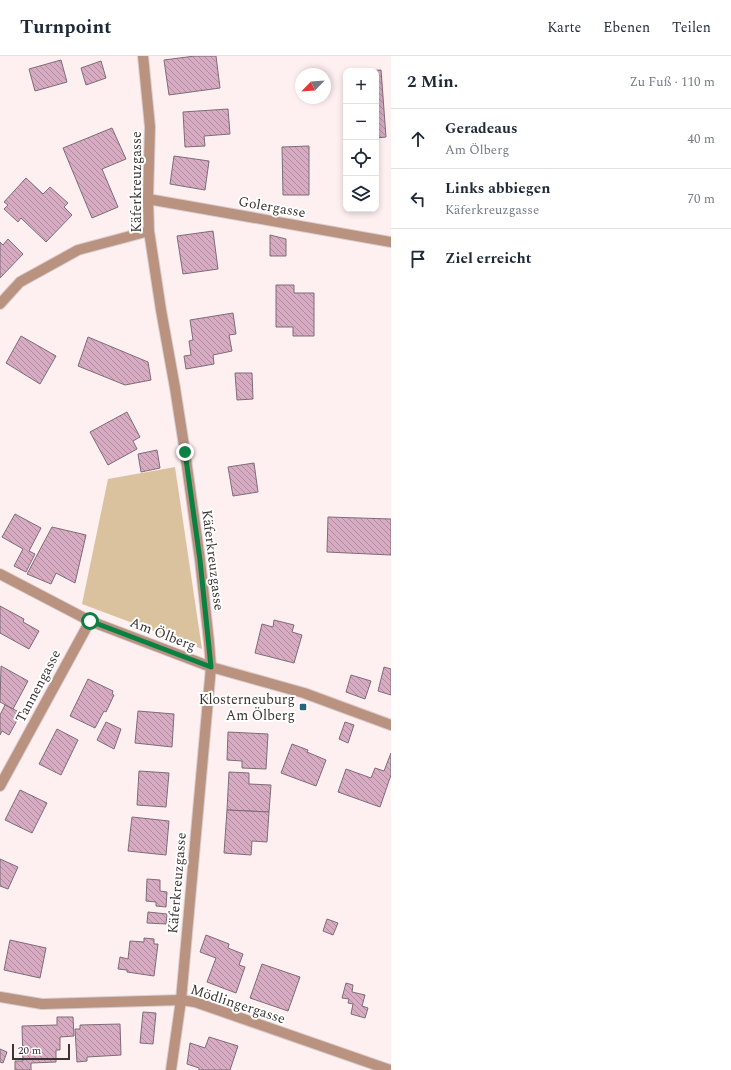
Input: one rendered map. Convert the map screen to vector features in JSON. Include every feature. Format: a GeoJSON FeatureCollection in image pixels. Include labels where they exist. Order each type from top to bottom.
{"type":"FeatureCollection","features":[{"type":"Feature","properties":{"kind":"street","name":"Käferkreuzgasse"},"geometry":{"type":"LineString","coordinates":[[143,56],[150,127],[148,199],[149,231],[185,452],[200,560],[211,667],[181,1000],[171,1070]]}},
{"type":"Feature","properties":{"kind":"street","name":"Golergasse"},"geometry":{"type":"LineString","coordinates":[[148,199],[391,242]]}},
{"type":"Feature","properties":{"kind":"street"},"geometry":{"type":"LineString","coordinates":[[0,304],[20,282],[78,250],[149,231]]}},
{"type":"Feature","properties":{"kind":"street","name":"Am Ölberg"},"geometry":{"type":"LineString","coordinates":[[0,574],[90,621],[211,667],[304,694],[391,725]]}},
{"type":"Feature","properties":{"kind":"street","name":"Tannengasse"},"geometry":{"type":"LineString","coordinates":[[0,786],[90,621]]}},
{"type":"Feature","properties":{"kind":"street","name":"Mödlingergasse"},"geometry":{"type":"LineString","coordinates":[[0,997],[42,1004],[181,1000],[194,1002],[390,1070]]}},
{"type":"Feature","properties":{"kind":"shaded area"},"geometry":{"type":"Polygon","coordinates":[[[175,467],[202,649],[82,604],[108,479],[175,467]]]}},
{"type":"Feature","properties":{"kind":"building"},"geometry":{"type":"Polygon","coordinates":[[[195,56],[216,56],[220,88],[169,95],[164,60],[195,56]]]}},
{"type":"Feature","properties":{"kind":"building"},"geometry":{"type":"Polygon","coordinates":[[[61,60],[67,82],[35,91],[29,69],[61,60]]]}},
{"type":"Feature","properties":{"kind":"building"},"geometry":{"type":"Polygon","coordinates":[[[101,61],[106,78],[86,85],[81,68],[101,61]]]}},
{"type":"Feature","properties":{"kind":"building"},"geometry":{"type":"Polygon","coordinates":[[[379,70],[381,70],[386,137],[379,138],[379,104],[379,70]]]}},
{"type":"Feature","properties":{"kind":"building"},"geometry":{"type":"Polygon","coordinates":[[[228,109],[230,134],[204,136],[205,146],[185,147],[183,112],[228,109]]]}},
{"type":"Feature","properties":{"kind":"building"},"geometry":{"type":"Polygon","coordinates":[[[112,128],[126,159],[102,169],[118,207],[92,218],[63,148],[112,128]]]}},
{"type":"Feature","properties":{"kind":"building"},"geometry":{"type":"Polygon","coordinates":[[[309,146],[309,195],[283,195],[282,147],[309,146]]]}},
{"type":"Feature","properties":{"kind":"building"},"geometry":{"type":"Polygon","coordinates":[[[174,156],[209,161],[205,190],[170,184],[174,156]]]}},
{"type":"Feature","properties":{"kind":"building"},"geometry":{"type":"Polygon","coordinates":[[[26,178],[43,194],[50,187],[68,203],[64,207],[72,215],[46,242],[21,218],[18,222],[4,209],[8,205],[4,202],[26,178]]]}},
{"type":"Feature","properties":{"kind":"building"},"geometry":{"type":"Polygon","coordinates":[[[213,231],[218,269],[183,274],[177,236],[213,231]]]}},
{"type":"Feature","properties":{"kind":"building"},"geometry":{"type":"Polygon","coordinates":[[[270,235],[286,239],[286,256],[270,256],[270,235]]]}},
{"type":"Feature","properties":{"kind":"building"},"geometry":{"type":"Polygon","coordinates":[[[8,239],[23,254],[0,278],[0,242],[3,245],[8,239]]]}},
{"type":"Feature","properties":{"kind":"building"},"geometry":{"type":"Polygon","coordinates":[[[276,285],[294,285],[294,293],[314,293],[314,336],[293,336],[293,327],[276,327],[276,285]]]}},
{"type":"Feature","properties":{"kind":"building"},"geometry":{"type":"Polygon","coordinates":[[[233,313],[236,334],[229,335],[232,351],[213,355],[214,364],[186,369],[184,356],[191,355],[189,341],[193,340],[190,320],[233,313]]]}},
{"type":"Feature","properties":{"kind":"building"},"geometry":{"type":"Polygon","coordinates":[[[21,336],[56,356],[40,384],[6,363],[21,336]]]}},
{"type":"Feature","properties":{"kind":"building"},"geometry":{"type":"Polygon","coordinates":[[[88,337],[148,362],[151,380],[125,385],[78,366],[88,337]]]}},
{"type":"Feature","properties":{"kind":"building"},"geometry":{"type":"Polygon","coordinates":[[[235,373],[252,373],[253,399],[237,400],[235,373]]]}},
{"type":"Feature","properties":{"kind":"building"},"geometry":{"type":"Polygon","coordinates":[[[127,412],[140,437],[133,441],[137,449],[108,465],[90,432],[127,412]]]}},
{"type":"Feature","properties":{"kind":"building"},"geometry":{"type":"Polygon","coordinates":[[[157,450],[160,468],[141,472],[138,454],[157,450]]]}},
{"type":"Feature","properties":{"kind":"building"},"geometry":{"type":"Polygon","coordinates":[[[254,463],[258,492],[233,496],[228,467],[254,463]]]}},
{"type":"Feature","properties":{"kind":"building"},"geometry":{"type":"Polygon","coordinates":[[[15,514],[41,528],[29,551],[35,554],[26,572],[14,566],[23,549],[2,537],[15,514]]]}},
{"type":"Feature","properties":{"kind":"building"},"geometry":{"type":"Polygon","coordinates":[[[328,517],[391,519],[391,555],[327,552],[328,517]]]}},
{"type":"Feature","properties":{"kind":"building"},"geometry":{"type":"Polygon","coordinates":[[[52,527],[86,535],[75,583],[56,573],[51,584],[27,574],[52,527]]]}},
{"type":"Feature","properties":{"kind":"building"},"geometry":{"type":"Polygon","coordinates":[[[0,606],[24,619],[23,622],[39,631],[29,649],[0,633],[0,606]]]}},
{"type":"Feature","properties":{"kind":"building"},"geometry":{"type":"Polygon","coordinates":[[[274,620],[294,625],[292,632],[302,635],[294,663],[255,653],[262,624],[273,627],[274,620]]]}},
{"type":"Feature","properties":{"kind":"building"},"geometry":{"type":"Polygon","coordinates":[[[1,666],[28,681],[13,709],[0,702],[1,666]]]}},
{"type":"Feature","properties":{"kind":"building"},"geometry":{"type":"Polygon","coordinates":[[[384,667],[391,669],[391,695],[378,691],[384,667]]]}},
{"type":"Feature","properties":{"kind":"building"},"geometry":{"type":"Polygon","coordinates":[[[351,675],[371,681],[365,699],[346,692],[351,675]]]}},
{"type":"Feature","properties":{"kind":"building"},"geometry":{"type":"Polygon","coordinates":[[[88,679],[113,691],[112,694],[114,695],[106,712],[104,711],[95,728],[70,716],[88,679]]]}},
{"type":"Feature","properties":{"kind":"building"},"geometry":{"type":"Polygon","coordinates":[[[5,705],[21,713],[9,735],[2,731],[0,735],[0,715],[5,705]]]}},
{"type":"Feature","properties":{"kind":"building"},"geometry":{"type":"Polygon","coordinates":[[[138,711],[174,714],[172,747],[135,743],[138,711]]]}},
{"type":"Feature","properties":{"kind":"building"},"geometry":{"type":"Polygon","coordinates":[[[106,722],[121,729],[114,749],[97,740],[106,722]]]}},
{"type":"Feature","properties":{"kind":"building"},"geometry":{"type":"Polygon","coordinates":[[[345,722],[354,725],[348,743],[339,739],[345,722]]]}},
{"type":"Feature","properties":{"kind":"building"},"geometry":{"type":"Polygon","coordinates":[[[57,729],[78,740],[61,775],[39,764],[57,729]]]}},
{"type":"Feature","properties":{"kind":"building"},"geometry":{"type":"Polygon","coordinates":[[[228,732],[268,734],[266,769],[242,768],[242,761],[227,760],[228,732]]]}},
{"type":"Feature","properties":{"kind":"building"},"geometry":{"type":"Polygon","coordinates":[[[292,744],[308,750],[307,752],[326,760],[316,786],[281,773],[292,744]]]}},
{"type":"Feature","properties":{"kind":"building"},"geometry":{"type":"Polygon","coordinates":[[[391,753],[391,775],[380,807],[338,792],[346,769],[371,778],[375,768],[384,771],[391,753]]]}},
{"type":"Feature","properties":{"kind":"building"},"geometry":{"type":"Polygon","coordinates":[[[139,771],[169,773],[166,807],[137,805],[139,771]]]}},
{"type":"Feature","properties":{"kind":"building"},"geometry":{"type":"Polygon","coordinates":[[[229,772],[249,773],[249,784],[271,785],[269,812],[227,810],[229,772]]]}},
{"type":"Feature","properties":{"kind":"building"},"geometry":{"type":"Polygon","coordinates":[[[20,790],[47,803],[32,833],[5,820],[20,790]]]}},
{"type":"Feature","properties":{"kind":"building"},"geometry":{"type":"Polygon","coordinates":[[[227,810],[269,812],[267,842],[252,841],[251,855],[224,853],[227,810]]]}},
{"type":"Feature","properties":{"kind":"building"},"geometry":{"type":"Polygon","coordinates":[[[132,817],[169,821],[166,855],[128,851],[132,817]]]}},
{"type":"Feature","properties":{"kind":"building"},"geometry":{"type":"Polygon","coordinates":[[[0,859],[18,867],[8,889],[0,886],[0,859]]]}},
{"type":"Feature","properties":{"kind":"building"},"geometry":{"type":"Polygon","coordinates":[[[147,879],[160,880],[160,891],[167,892],[166,907],[156,906],[156,902],[146,901],[147,879]]]}},
{"type":"Feature","properties":{"kind":"building"},"geometry":{"type":"Polygon","coordinates":[[[148,912],[167,914],[166,924],[147,923],[148,912]]]}},
{"type":"Feature","properties":{"kind":"building"},"geometry":{"type":"Polygon","coordinates":[[[327,919],[338,923],[333,935],[323,931],[327,919]]]}},
{"type":"Feature","properties":{"kind":"building"},"geometry":{"type":"Polygon","coordinates":[[[206,935],[229,944],[228,948],[243,954],[239,965],[245,967],[236,993],[207,982],[216,958],[200,952],[206,935]]]}},
{"type":"Feature","properties":{"kind":"building"},"geometry":{"type":"Polygon","coordinates":[[[144,938],[154,939],[154,944],[158,944],[154,976],[127,972],[127,970],[118,969],[120,957],[128,959],[130,941],[144,942],[144,938]]]}},
{"type":"Feature","properties":{"kind":"building"},"geometry":{"type":"Polygon","coordinates":[[[10,940],[46,948],[40,978],[4,970],[10,940]]]}},
{"type":"Feature","properties":{"kind":"building"},"geometry":{"type":"Polygon","coordinates":[[[262,964],[300,977],[288,1011],[250,998],[262,964]]]}},
{"type":"Feature","properties":{"kind":"building"},"geometry":{"type":"Polygon","coordinates":[[[346,983],[353,985],[352,992],[365,995],[362,1006],[368,1008],[365,1018],[351,1014],[353,1004],[348,1003],[349,999],[342,998],[346,983]]]}},
{"type":"Feature","properties":{"kind":"building"},"geometry":{"type":"Polygon","coordinates":[[[143,1012],[156,1013],[153,1044],[140,1043],[143,1012]]]}},
{"type":"Feature","properties":{"kind":"building"},"geometry":{"type":"Polygon","coordinates":[[[57,1017],[73,1017],[74,1036],[60,1037],[60,1050],[56,1050],[56,1062],[31,1063],[31,1070],[15,1070],[15,1061],[23,1061],[22,1026],[57,1025],[57,1017]]]}},
{"type":"Feature","properties":{"kind":"building"},"geometry":{"type":"Polygon","coordinates":[[[120,1024],[121,1055],[87,1057],[87,1061],[77,1062],[75,1029],[80,1029],[80,1025],[120,1024]]]}},
{"type":"Feature","properties":{"kind":"building"},"geometry":{"type":"Polygon","coordinates":[[[209,1037],[238,1046],[230,1070],[199,1070],[199,1068],[187,1064],[190,1043],[205,1048],[209,1037]]]}},
{"type":"Feature","properties":{"kind":"building"},"geometry":{"type":"Polygon","coordinates":[[[0,1049],[7,1052],[3,1063],[0,1062],[0,1049]]]}},
{"type":"Feature","properties":{"kind":"place","name":"Klosterneuburg Am Ölberg"},"geometry":{"type":"Point","coordinates":[303,707]}},
{"type":"Feature","properties":{"kind":"route"},"geometry":{"type":"LineString","coordinates":[[90,621],[211,667],[200,560],[185,452]]}}]}
